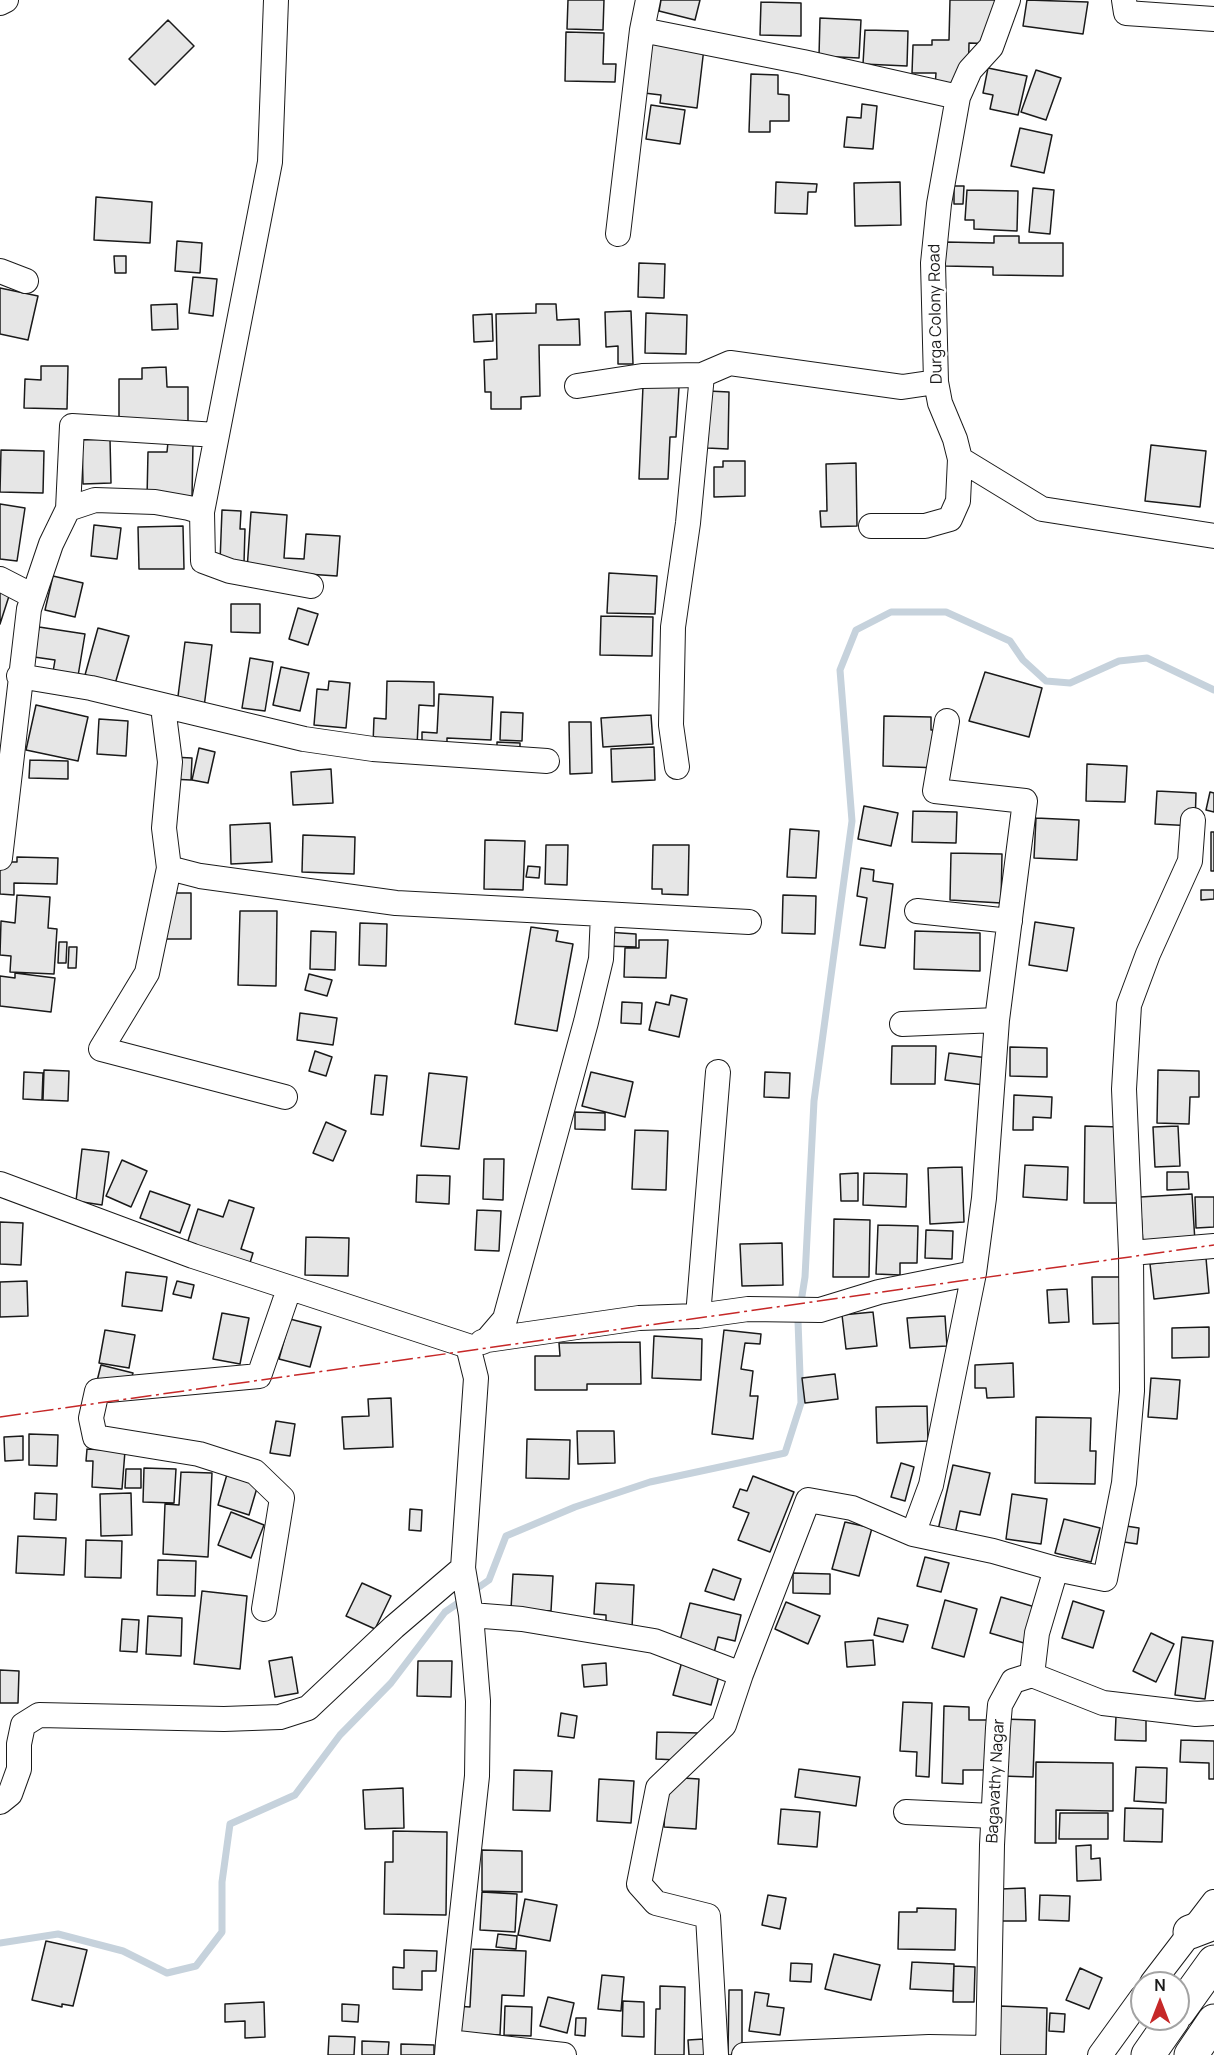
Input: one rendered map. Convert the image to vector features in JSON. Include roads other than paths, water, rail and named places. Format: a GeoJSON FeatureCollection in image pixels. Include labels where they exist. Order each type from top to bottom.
{"type":"FeatureCollection","features":[{"type":"Feature","properties":{"kind":"highway"},"geometry":{"type":"LineString","coordinates":[[1190,1995],[1214,1962]]}},
{"type":"Feature","properties":{"kind":"highway"},"geometry":{"type":"LineString","coordinates":[[1191,2055],[1214,2020]]}},
{"type":"Feature","properties":{"kind":"highway"},"geometry":{"type":"LineString","coordinates":[[1148,2055],[1165,2031]]}},
{"type":"Feature","properties":{"kind":"street"},"geometry":{"type":"LineString","coordinates":[[0,3],[6,0]]}},
{"type":"Feature","properties":{"kind":"street"},"geometry":{"type":"LineString","coordinates":[[276,0],[274,112],[270,162],[202,512],[203,561],[230,571],[310,586]]}},
{"type":"Feature","properties":{"kind":"street"},"geometry":{"type":"LineString","coordinates":[[618,234],[642,30],[648,0]]}},
{"type":"Feature","properties":{"kind":"street","name":"Durga Colony Road"},"geometry":{"type":"LineString","coordinates":[[871,526],[925,526],[950,519],[958,501],[960,459],[955,439],[940,403],[936,382],[933,263],[939,204],[958,97],[970,70],[990,46],[1008,0]]}},
{"type":"Feature","properties":{"kind":"street"},"geometry":{"type":"LineString","coordinates":[[1124,0],[1126,13],[1214,19]]}},
{"type":"Feature","properties":{"kind":"street"},"geometry":{"type":"LineString","coordinates":[[642,30],[803,62],[958,97]]}},
{"type":"Feature","properties":{"kind":"street"},"geometry":{"type":"LineString","coordinates":[[0,272],[26,281]]}},
{"type":"Feature","properties":{"kind":"street"},"geometry":{"type":"LineString","coordinates":[[577,386],[642,376],[702,375],[730,363],[902,387],[936,382]]}},
{"type":"Feature","properties":{"kind":"street"},"geometry":{"type":"LineString","coordinates":[[677,767],[671,725],[673,627],[688,523],[702,375]]}},
{"type":"Feature","properties":{"kind":"street"},"geometry":{"type":"LineString","coordinates":[[0,858],[19,676],[33,596],[51,544],[68,509],[72,426],[217,435]]}},
{"type":"Feature","properties":{"kind":"street"},"geometry":{"type":"LineString","coordinates":[[960,459],[1042,509],[1214,536]]}},
{"type":"Feature","properties":{"kind":"street"},"geometry":{"type":"LineString","coordinates":[[68,509],[95,500],[155,502],[202,512]]}},
{"type":"Feature","properties":{"kind":"street"},"geometry":{"type":"LineString","coordinates":[[0,579],[33,596]]}},
{"type":"Feature","properties":{"kind":"street"},"geometry":{"type":"LineString","coordinates":[[19,676],[91,688],[163,707],[327,743],[373,749],[547,761]]}},
{"type":"Feature","properties":{"kind":"street"},"geometry":{"type":"LineString","coordinates":[[163,707],[170,762],[164,828],[169,867],[147,973],[101,1049],[285,1097]]}},
{"type":"Feature","properties":{"kind":"street"},"geometry":{"type":"LineString","coordinates":[[913,1534],[931,1485],[974,1273],[985,1187],[997,1020],[1025,801],[935,791],[947,721]]}},
{"type":"Feature","properties":{"kind":"street"},"geometry":{"type":"LineString","coordinates":[[716,2055],[708,1916],[656,1903],[639,1884],[658,1788],[724,1725],[741,1674],[808,1500],[852,1509],[913,1534],[1105,1579],[1124,1483],[1131,1403],[1131,1253],[1124,1089],[1129,1005],[1148,954],[1190,861],[1193,820]]}},
{"type":"Feature","properties":{"kind":"street"},"geometry":{"type":"LineString","coordinates":[[169,867],[200,876],[396,903],[749,922]]}},
{"type":"Feature","properties":{"kind":"street"},"geometry":{"type":"LineString","coordinates":[[917,911],[1010,921]]}},
{"type":"Feature","properties":{"kind":"street"},"geometry":{"type":"LineString","coordinates":[[564,2055],[447,2048],[477,1776],[478,1701],[468,1593],[478,1343],[505,1319],[547,1159],[574,1070],[601,959],[603,914]]}},
{"type":"Feature","properties":{"kind":"street"},"geometry":{"type":"LineString","coordinates":[[902,1024],[997,1020]]}},
{"type":"Feature","properties":{"kind":"street"},"geometry":{"type":"LineString","coordinates":[[698,1316],[718,1072]]}},
{"type":"Feature","properties":{"kind":"street"},"geometry":{"type":"LineString","coordinates":[[0,1184],[289,1289],[478,1343],[639,1318],[698,1316],[748,1309],[820,1310],[879,1292],[974,1273]]}},
{"type":"Feature","properties":{"kind":"street"},"geometry":{"type":"LineString","coordinates":[[1131,1253],[1214,1246]]}},
{"type":"Feature","properties":{"kind":"street"},"geometry":{"type":"LineString","coordinates":[[264,1609],[282,1498],[255,1472],[199,1454],[95,1437],[91,1418],[98,1391],[259,1376],[289,1289]]}},
{"type":"Feature","properties":{"kind":"street"},"geometry":{"type":"LineString","coordinates":[[1056,1569],[1037,1634],[1032,1676],[1103,1703],[1196,1714],[1214,1713]]}},
{"type":"Feature","properties":{"kind":"street"},"geometry":{"type":"LineString","coordinates":[[468,1593],[522,1619],[654,1641],[741,1674]]}},
{"type":"Feature","properties":{"kind":"street"},"geometry":{"type":"LineString","coordinates":[[0,1802],[10,1794],[19,1769],[19,1744],[23,1725],[39,1714],[224,1719],[280,1717],[308,1708],[394,1627],[468,1593]]}},
{"type":"Feature","properties":{"kind":"street","name":"Bagavathy Nagar"},"geometry":{"type":"LineString","coordinates":[[988,2051],[993,1816],[1000,1705],[1013,1680],[1032,1676]]}},
{"type":"Feature","properties":{"kind":"street"},"geometry":{"type":"LineString","coordinates":[[906,1812],[993,1816]]}},
{"type":"Feature","properties":{"kind":"street"},"geometry":{"type":"LineString","coordinates":[[1163,1971],[1202,1928],[1214,1902]]}},
{"type":"Feature","properties":{"kind":"street"},"geometry":{"type":"LineString","coordinates":[[1100,2055],[1130,2014]]}},
{"type":"Feature","properties":{"kind":"street"},"geometry":{"type":"LineString","coordinates":[[744,2055],[988,2051]]}},
{"type":"Feature","properties":{"kind":"waterway"},"geometry":{"type":"LineString","coordinates":[[472,1592],[489,1580],[506,1536],[575,1507],[650,1482],[785,1453],[801,1403],[798,1321],[805,1277],[814,1101],[852,821],[840,670],[856,630],[891,612],[946,612],[1010,641],[1023,660],[1046,681],[1070,683],[1119,661],[1147,658],[1214,690]]}},
{"type":"Feature","properties":{"kind":"waterway"},"geometry":{"type":"LineString","coordinates":[[0,1943],[58,1934],[123,1951],[167,1973],[196,1966],[222,1932],[222,1882],[230,1824],[295,1795],[340,1735],[391,1683],[445,1612],[464,1599]]}}]}
